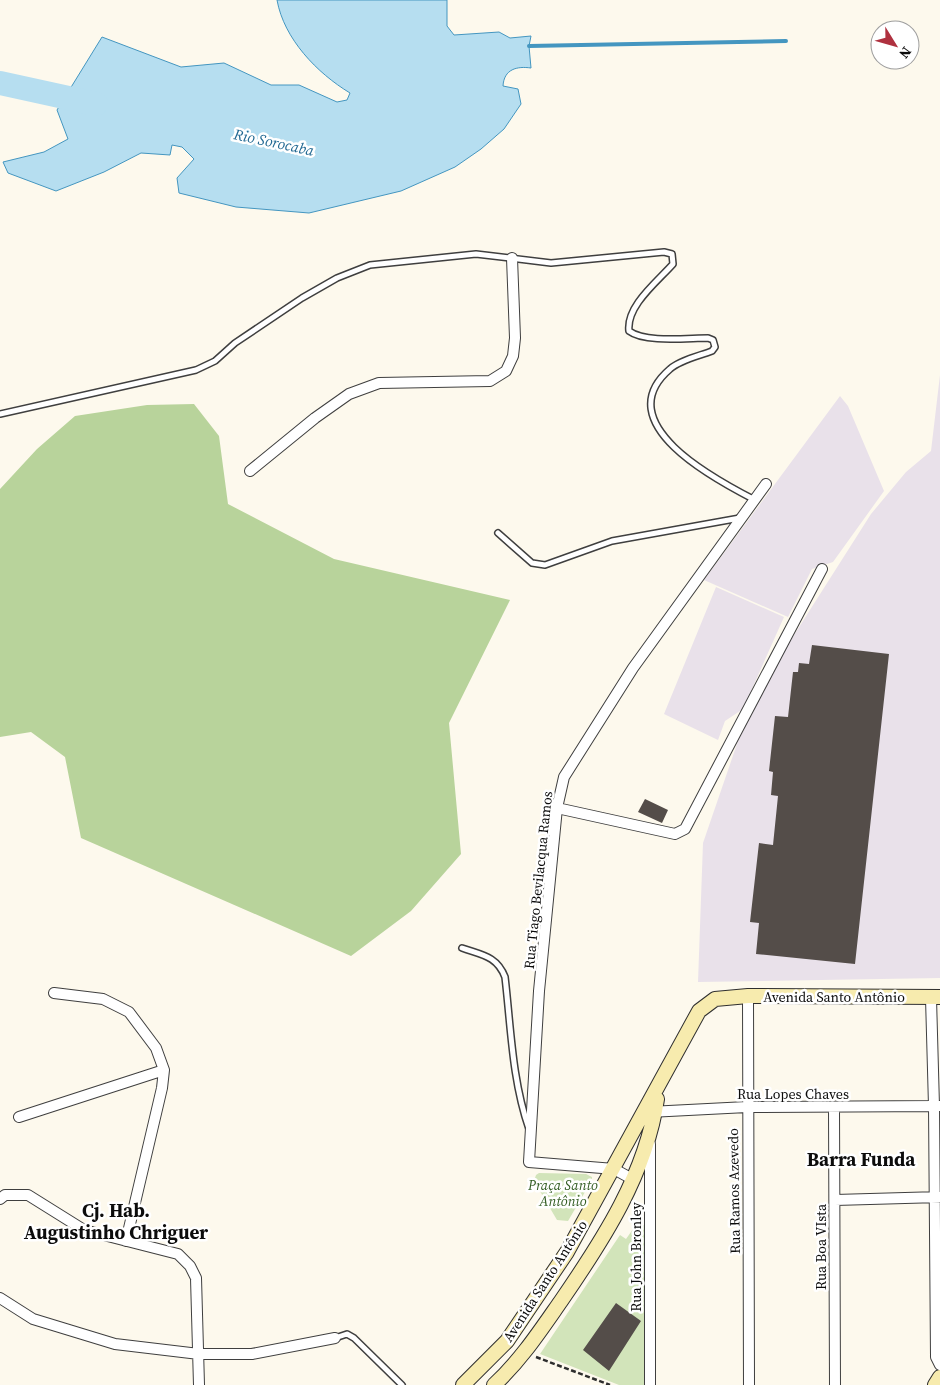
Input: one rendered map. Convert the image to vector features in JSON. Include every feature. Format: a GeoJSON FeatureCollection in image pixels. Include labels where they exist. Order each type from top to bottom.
{"type":"FeatureCollection","features":[{"type":"Feature","properties":{"kind":"main road","name":"Avenida Santo Antônio"},"geometry":{"type":"LineString","coordinates":[[463,1385],[507,1341],[567,1252],[614,1169],[650,1112],[658,1089],[699,1011],[715,999],[748,996],[935,997]]}},
{"type":"Feature","properties":{"kind":"main road","name":"Avenida Santo Antônio"},"geometry":{"type":"LineString","coordinates":[[494,1385],[525,1353],[587,1264],[634,1180],[650,1129],[650,1112]]}},
{"type":"Feature","properties":{"kind":"main road"},"geometry":{"type":"LineString","coordinates":[[935,1385],[940,1378]]}},
{"type":"Feature","properties":{"kind":"street"},"geometry":{"type":"LineString","coordinates":[[250,471],[315,418],[349,394],[379,383],[490,382],[506,371],[513,356],[515,338],[512,258]]}},
{"type":"Feature","properties":{"kind":"street","name":"Rua Tiago Bevilacqua Ramos"},"geometry":{"type":"LineString","coordinates":[[614,1169],[529,1162],[539,991],[557,808],[564,777],[590,733],[632,668],[766,484]]}},
{"type":"Feature","properties":{"kind":"street"},"geometry":{"type":"LineString","coordinates":[[557,808],[675,834],[685,830],[822,569]]}},
{"type":"Feature","properties":{"kind":"street"},"geometry":{"type":"LineString","coordinates":[[54,993],[102,1000],[118,1005],[129,1012],[156,1048],[164,1070],[162,1088],[126,1241]]}},
{"type":"Feature","properties":{"kind":"street","name":"Rua Ramos Azevedo"},"geometry":{"type":"LineString","coordinates":[[748,996],[749,1385]]}},
{"type":"Feature","properties":{"kind":"street"},"geometry":{"type":"LineString","coordinates":[[935,997],[937,1106],[936,1357],[940,1365]]}},
{"type":"Feature","properties":{"kind":"street"},"geometry":{"type":"LineString","coordinates":[[19,1117],[164,1070]]}},
{"type":"Feature","properties":{"kind":"street","name":"Rua Lopes Chaves"},"geometry":{"type":"LineString","coordinates":[[650,1112],[747,1106],[834,1108],[937,1106]]}},
{"type":"Feature","properties":{"kind":"street","name":"Rua Boa VIsta"},"geometry":{"type":"LineString","coordinates":[[834,1108],[835,1385]]}},
{"type":"Feature","properties":{"kind":"street","name":"Rua John Bronley"},"geometry":{"type":"LineString","coordinates":[[650,1129],[650,1385]]}},
{"type":"Feature","properties":{"kind":"street"},"geometry":{"type":"LineString","coordinates":[[614,1169],[634,1180]]}},
{"type":"Feature","properties":{"kind":"street"},"geometry":{"type":"LineString","coordinates":[[0,1199],[5,1195],[28,1195],[84,1230],[178,1254],[190,1266],[196,1278],[199,1385]]}},
{"type":"Feature","properties":{"kind":"street"},"geometry":{"type":"LineString","coordinates":[[835,1200],[937,1197]]}},
{"type":"Feature","properties":{"kind":"street"},"geometry":{"type":"LineString","coordinates":[[0,1298],[33,1319],[58,1328],[116,1344],[199,1354],[252,1354],[335,1338]]}},
{"type":"Feature","properties":{"kind":"lane"},"geometry":{"type":"LineString","coordinates":[[0,414],[196,370],[215,361],[235,343],[302,298],[337,278],[370,265],[476,254],[551,262],[664,252],[672,254],[672,264],[628,318],[629,331],[635,336],[708,338],[713,340],[715,347],[712,351],[671,368],[659,381],[651,402],[655,423],[666,441],[711,477],[755,500]]}},
{"type":"Feature","properties":{"kind":"lane"},"geometry":{"type":"LineString","coordinates":[[498,533],[532,563],[545,565],[612,541],[743,517]]}},
{"type":"Feature","properties":{"kind":"lane"},"geometry":{"type":"LineString","coordinates":[[462,948],[496,960],[505,976],[516,1085],[530,1131]]}},
{"type":"Feature","properties":{"kind":"lane"},"geometry":{"type":"LineString","coordinates":[[335,1338],[347,1334],[354,1338],[402,1385]]}},
{"type":"Feature","properties":{"kind":"path"},"geometry":{"type":"LineString","coordinates":[[525,1353],[610,1385]]}},
{"type":"Feature","properties":{"kind":"shaded area"},"geometry":{"type":"Polygon","coordinates":[[[940,375],[940,978],[698,982],[703,843],[738,741],[787,646],[871,514],[906,472],[931,451],[940,375]]]}},
{"type":"Feature","properties":{"kind":"shaded area"},"geometry":{"type":"Polygon","coordinates":[[[840,396],[848,406],[884,491],[833,562],[812,569],[788,617],[704,580],[840,396]]]}},
{"type":"Feature","properties":{"kind":"shaded area"},"geometry":{"type":"Polygon","coordinates":[[[716,587],[784,617],[743,709],[725,721],[718,740],[664,714],[716,587]]]}},
{"type":"Feature","properties":{"kind":"green space"},"geometry":{"type":"Polygon","coordinates":[[[194,404],[219,436],[228,504],[334,559],[510,600],[449,723],[461,854],[411,911],[351,956],[81,838],[65,757],[31,732],[0,737],[0,489],[37,449],[75,416],[147,405],[194,404]]]}},
{"type":"Feature","properties":{"kind":"green space","name":"Praça Santo Antônio"},"geometry":{"type":"Polygon","coordinates":[[[539,1173],[586,1174],[592,1177],[568,1221],[557,1220],[534,1181],[539,1173]]]}},
{"type":"Feature","properties":{"kind":"green space"},"geometry":{"type":"Polygon","coordinates":[[[638,1222],[647,1227],[646,1385],[619,1385],[540,1354],[620,1235],[626,1239],[638,1222]]]}},
{"type":"Feature","properties":{"kind":"water"},"geometry":{"type":"Polygon","coordinates":[[[277,0],[447,0],[447,26],[454,35],[499,32],[510,38],[531,36],[529,46],[531,68],[516,68],[512,70],[506,76],[503,86],[518,89],[521,104],[504,129],[481,149],[455,167],[401,191],[309,213],[236,207],[179,193],[177,178],[194,159],[182,147],[172,145],[170,155],[141,153],[104,172],[56,191],[8,173],[3,162],[44,152],[68,139],[57,110],[102,37],[181,67],[224,63],[271,85],[299,85],[337,102],[347,100],[350,93],[314,65],[294,41],[281,14],[277,0]]]}},
{"type":"Feature","properties":{"kind":"building"},"geometry":{"type":"Polygon","coordinates":[[[812,645],[889,654],[855,964],[756,954],[759,923],[750,922],[759,843],[773,845],[778,796],[771,795],[773,772],[769,771],[775,716],[788,717],[793,672],[798,672],[799,663],[809,664],[812,645]]]}},
{"type":"Feature","properties":{"kind":"building"},"geometry":{"type":"Polygon","coordinates":[[[645,799],[668,810],[662,823],[638,812],[645,799]]]}},
{"type":"Feature","properties":{"kind":"building"},"geometry":{"type":"Polygon","coordinates":[[[616,1303],[641,1321],[609,1371],[583,1350],[616,1303]]]}},
{"type":"Feature","properties":{"kind":"waterway"},"geometry":{"type":"LineString","coordinates":[[529,46],[786,41]]}},
{"type":"Feature","properties":{"kind":"waterway","name":"Rio Sorocaba"},"geometry":{"type":"LineString","coordinates":[[0,83],[96,104]]}},
{"type":"Feature","properties":{"kind":"district","name":"Barra Funda"},"geometry":{"type":"Point","coordinates":[861,1159]}},
{"type":"Feature","properties":{"kind":"district","name":"Cj. Hab. Augustinho Chriguer"},"geometry":{"type":"Point","coordinates":[116,1221]}}]}
